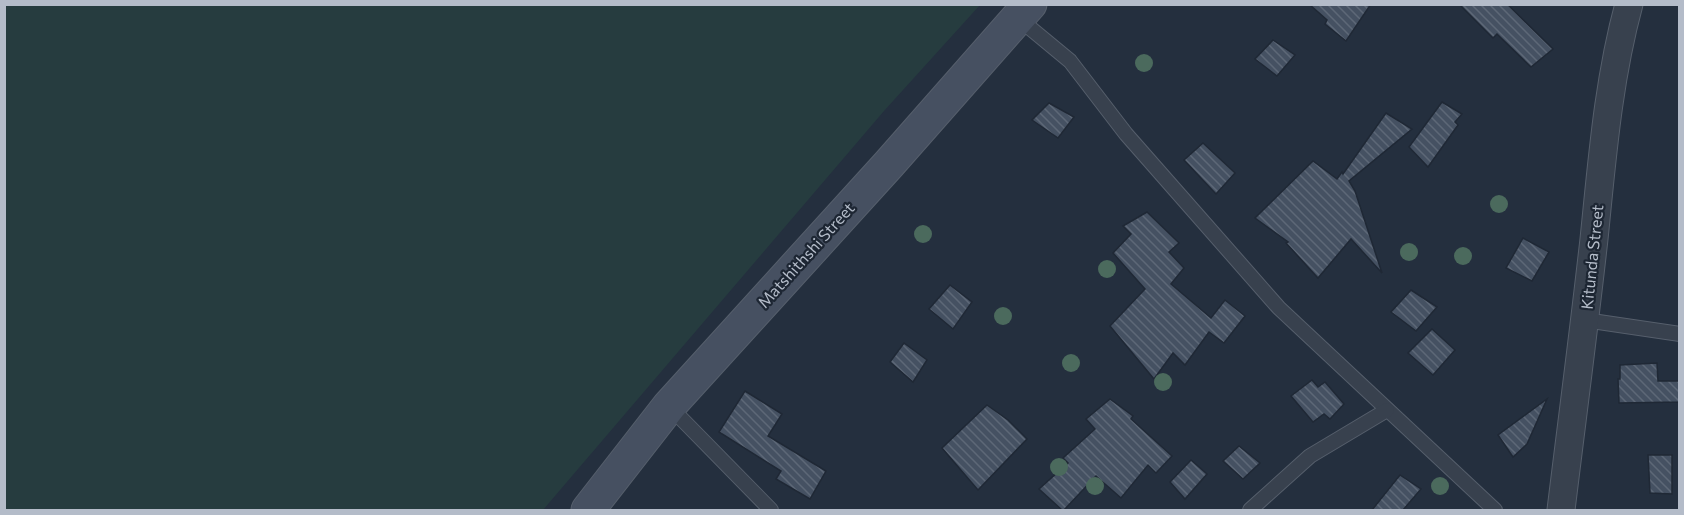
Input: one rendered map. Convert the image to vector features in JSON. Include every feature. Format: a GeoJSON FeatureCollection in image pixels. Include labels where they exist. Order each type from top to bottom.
{"type":"FeatureCollection","features":[{"type":"Feature","properties":{"kind":"main road","name":"Matshithshi Street"},"geometry":{"type":"LineString","coordinates":[[588,510],[669,406],[889,164],[1024,11]]}},
{"type":"Feature","properties":{"kind":"street","name":"Kitunda Street"},"geometry":{"type":"LineString","coordinates":[[1561,510],[1606,128],[1620,36],[1629,4]]}},
{"type":"Feature","properties":{"kind":"lane"},"geometry":{"type":"LineString","coordinates":[[1024,11],[1070,61],[1126,134],[1279,308],[1495,510]]}},
{"type":"Feature","properties":{"kind":"lane"},"geometry":{"type":"LineString","coordinates":[[1585,320],[1680,334]]}},
{"type":"Feature","properties":{"kind":"lane"},"geometry":{"type":"LineString","coordinates":[[669,406],[771,510]]}},
{"type":"Feature","properties":{"kind":"lane"},"geometry":{"type":"LineString","coordinates":[[1250,510],[1310,456],[1386,410]]}},
{"type":"Feature","properties":{"kind":"green space"},"geometry":{"type":"Polygon","coordinates":[[[4,5],[980,5],[884,111],[543,510],[5,510],[4,5]]]}},
{"type":"Feature","properties":{"kind":"building"},"geometry":{"type":"Polygon","coordinates":[[[1309,4],[1371,4],[1346,41],[1325,24],[1327,20],[1309,4]]]}},
{"type":"Feature","properties":{"kind":"building"},"geometry":{"type":"Polygon","coordinates":[[[1459,4],[1507,4],[1553,49],[1531,67],[1497,34],[1493,38],[1459,4]]]}},
{"type":"Feature","properties":{"kind":"building"},"geometry":{"type":"Polygon","coordinates":[[[1273,40],[1295,55],[1277,76],[1255,59],[1273,40]]]}},
{"type":"Feature","properties":{"kind":"building"},"geometry":{"type":"Polygon","coordinates":[[[1442,102],[1462,114],[1455,122],[1458,125],[1428,167],[1409,147],[1442,102]]]}},
{"type":"Feature","properties":{"kind":"building"},"geometry":{"type":"Polygon","coordinates":[[[1049,103],[1074,117],[1058,138],[1032,120],[1049,103]]]}},
{"type":"Feature","properties":{"kind":"building"},"geometry":{"type":"Polygon","coordinates":[[[1386,113],[1412,129],[1349,181],[1355,191],[1382,273],[1351,239],[1318,278],[1286,243],[1288,242],[1255,218],[1313,161],[1337,179],[1342,172],[1343,174],[1386,113]]]}},
{"type":"Feature","properties":{"kind":"building"},"geometry":{"type":"Polygon","coordinates":[[[1203,143],[1235,173],[1216,194],[1184,160],[1203,143]]]}},
{"type":"Feature","properties":{"kind":"building"},"geometry":{"type":"Polygon","coordinates":[[[1147,212],[1179,243],[1169,252],[1184,268],[1171,284],[1211,318],[1225,300],[1245,316],[1224,343],[1209,332],[1185,365],[1173,353],[1154,379],[1110,326],[1145,289],[1113,253],[1131,234],[1123,226],[1147,212]]]}},
{"type":"Feature","properties":{"kind":"building"},"geometry":{"type":"Polygon","coordinates":[[[1523,238],[1549,252],[1532,281],[1506,268],[1523,238]]]}},
{"type":"Feature","properties":{"kind":"building"},"geometry":{"type":"Polygon","coordinates":[[[950,285],[972,302],[953,329],[929,309],[950,285]]]}},
{"type":"Feature","properties":{"kind":"building"},"geometry":{"type":"Polygon","coordinates":[[[1411,290],[1437,307],[1416,331],[1391,312],[1411,290]]]}},
{"type":"Feature","properties":{"kind":"building"},"geometry":{"type":"Polygon","coordinates":[[[1432,329],[1455,350],[1433,375],[1408,353],[1432,329]]]}},
{"type":"Feature","properties":{"kind":"building"},"geometry":{"type":"Polygon","coordinates":[[[904,343],[927,360],[913,382],[890,362],[904,343]]]}},
{"type":"Feature","properties":{"kind":"building"},"geometry":{"type":"Polygon","coordinates":[[[1657,363],[1658,381],[1680,381],[1680,402],[1619,403],[1620,365],[1657,363]]]}},
{"type":"Feature","properties":{"kind":"building"},"geometry":{"type":"Polygon","coordinates":[[[1312,380],[1318,387],[1325,382],[1344,404],[1330,419],[1324,414],[1313,422],[1291,396],[1312,380]]]}},
{"type":"Feature","properties":{"kind":"building"},"geometry":{"type":"Polygon","coordinates":[[[745,391],[782,414],[768,436],[826,471],[810,499],[776,479],[781,471],[719,432],[745,391]]]}},
{"type":"Feature","properties":{"kind":"building"},"geometry":{"type":"Polygon","coordinates":[[[1110,399],[1133,416],[1131,419],[1172,456],[1156,473],[1148,465],[1121,498],[1096,476],[1062,510],[1039,489],[1068,463],[1063,458],[1095,429],[1086,419],[1110,399]]]}},
{"type":"Feature","properties":{"kind":"building"},"geometry":{"type":"Polygon","coordinates":[[[1547,399],[1527,444],[1513,457],[1498,435],[1547,399]]]}},
{"type":"Feature","properties":{"kind":"building"},"geometry":{"type":"Polygon","coordinates":[[[987,405],[1008,420],[1027,439],[978,490],[942,448],[987,405]]]}},
{"type":"Feature","properties":{"kind":"building"},"geometry":{"type":"Polygon","coordinates":[[[1239,446],[1260,463],[1243,479],[1223,461],[1239,446]]]}},
{"type":"Feature","properties":{"kind":"building"},"geometry":{"type":"Polygon","coordinates":[[[1648,455],[1672,455],[1672,494],[1650,493],[1648,455]]]}},
{"type":"Feature","properties":{"kind":"building"},"geometry":{"type":"Polygon","coordinates":[[[1191,460],[1207,474],[1185,499],[1170,482],[1191,460]]]}},
{"type":"Feature","properties":{"kind":"building"},"geometry":{"type":"Polygon","coordinates":[[[1400,475],[1421,489],[1403,510],[1372,510],[1400,475]]]}}]}
